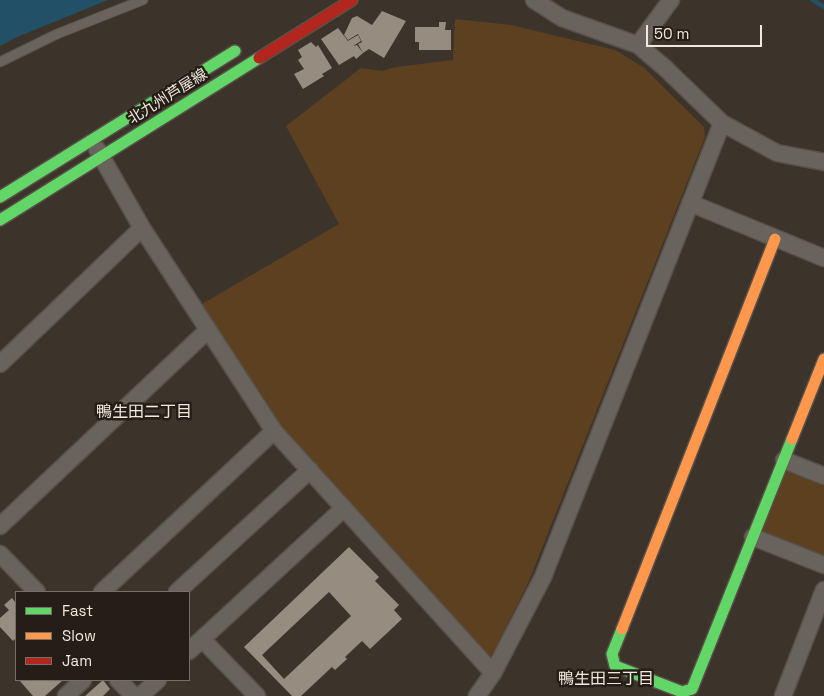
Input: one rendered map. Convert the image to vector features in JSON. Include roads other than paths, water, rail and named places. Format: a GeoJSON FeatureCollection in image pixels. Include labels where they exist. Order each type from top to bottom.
{"type":"FeatureCollection","features":[{"type":"Feature","properties":{"kind":"street","name":"北九州芦屋線"},"geometry":{"type":"LineString","coordinates":[[0,220],[352,0]]}},
{"type":"Feature","properties":{"kind":"street"},"geometry":{"type":"LineString","coordinates":[[534,0],[562,18],[638,45],[666,68],[722,123],[777,153],[824,162]]}},
{"type":"Feature","properties":{"kind":"street"},"geometry":{"type":"LineString","coordinates":[[638,45],[671,0]]}},
{"type":"Feature","properties":{"kind":"street","name":"北九州芦屋線"},"geometry":{"type":"LineString","coordinates":[[0,197],[243,47]]}},
{"type":"Feature","properties":{"kind":"street"},"geometry":{"type":"LineString","coordinates":[[477,696],[492,673],[543,577],[722,123]]}},
{"type":"Feature","properties":{"kind":"street"},"geometry":{"type":"LineString","coordinates":[[92,140],[142,228],[274,431],[492,673]]}},
{"type":"Feature","properties":{"kind":"street"},"geometry":{"type":"LineString","coordinates":[[690,204],[824,258]]}},
{"type":"Feature","properties":{"kind":"street"},"geometry":{"type":"LineString","coordinates":[[0,364],[142,228]]}},
{"type":"Feature","properties":{"kind":"street"},"geometry":{"type":"LineString","coordinates":[[775,238],[612,654],[615,666],[682,692],[692,688],[824,359]]}},
{"type":"Feature","properties":{"kind":"street"},"geometry":{"type":"LineString","coordinates":[[0,526],[208,330]]}},
{"type":"Feature","properties":{"kind":"street"},"geometry":{"type":"LineString","coordinates":[[103,591],[274,431]]}},
{"type":"Feature","properties":{"kind":"street"},"geometry":{"type":"LineString","coordinates":[[784,460],[824,476]]}},
{"type":"Feature","properties":{"kind":"street"},"geometry":{"type":"LineString","coordinates":[[178,591],[310,470]]}},
{"type":"Feature","properties":{"kind":"street"},"geometry":{"type":"LineString","coordinates":[[190,650],[344,508]]}},
{"type":"Feature","properties":{"kind":"street"},"geometry":{"type":"LineString","coordinates":[[753,537],[824,565]]}},
{"type":"Feature","properties":{"kind":"street"},"geometry":{"type":"LineString","coordinates":[[0,554],[35,591]]}},
{"type":"Feature","properties":{"kind":"street"},"geometry":{"type":"LineString","coordinates":[[783,696],[824,590]]}},
{"type":"Feature","properties":{"kind":"street"},"geometry":{"type":"LineString","coordinates":[[202,639],[257,696]]}},
{"type":"Feature","properties":{"kind":"street"},"geometry":{"type":"LineString","coordinates":[[66,696],[82,681]]}},
{"type":"Feature","properties":{"kind":"street"},"geometry":{"type":"LineString","coordinates":[[119,681],[134,696]]}},
{"type":"Feature","properties":{"kind":"street"},"geometry":{"type":"LineString","coordinates":[[140,696],[157,681]]}},
{"type":"Feature","properties":{"kind":"lane"},"geometry":{"type":"LineString","coordinates":[[0,62],[57,34],[143,0]]}},
{"type":"Feature","properties":{"kind":"water"},"geometry":{"type":"Polygon","coordinates":[[[0,0],[108,0],[17,37],[0,46],[0,0]]]}},
{"type":"Feature","properties":{"kind":"waterway"},"geometry":{"type":"LineString","coordinates":[[813,0],[824,7]]}},
{"type":"Feature","properties":{"kind":"district","name":"鴨生田二丁目"},"geometry":{"type":"Point","coordinates":[144,413]}},
{"type":"Feature","properties":{"kind":"district","name":"鴨生田三丁目"},"geometry":{"type":"Point","coordinates":[606,680]}}]}
